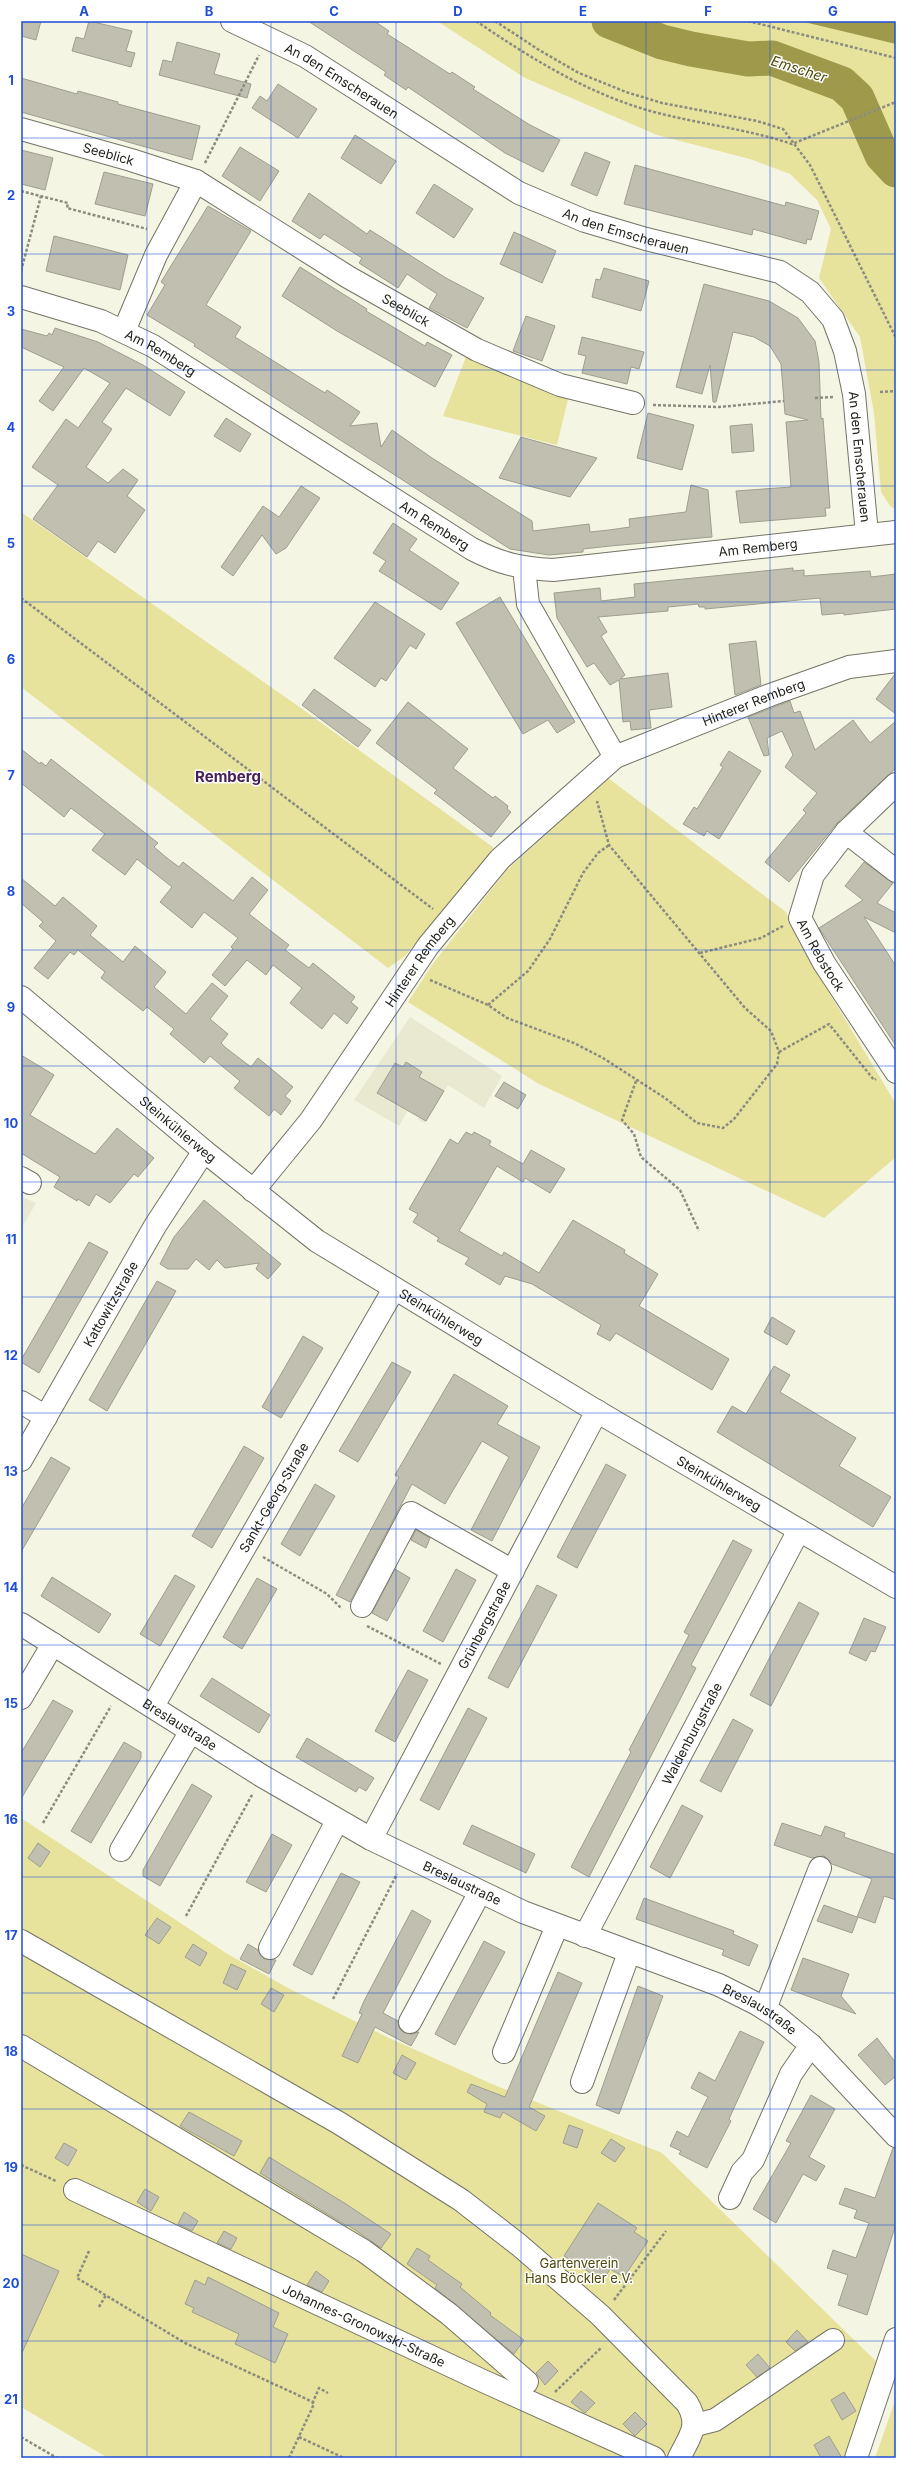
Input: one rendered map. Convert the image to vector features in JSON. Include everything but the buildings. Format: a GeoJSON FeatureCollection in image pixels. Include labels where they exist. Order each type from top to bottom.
{"type":"FeatureCollection","features":[{"type":"Feature","properties":{"kind":"street","name":"An den Emscherauen"},"geometry":{"type":"LineString","coordinates":[[232,21],[305,56],[519,193],[585,221],[646,239],[780,272],[810,292],[833,319],[845,351],[854,394],[867,534]]}},
{"type":"Feature","properties":{"kind":"street","name":"Seeblick"},"geometry":{"type":"LineString","coordinates":[[21,130],[131,160],[196,181],[348,277],[477,350],[560,385],[633,403]]}},
{"type":"Feature","properties":{"kind":"street"},"geometry":{"type":"LineString","coordinates":[[124,331],[156,255],[196,181]]}},
{"type":"Feature","properties":{"kind":"street","name":"Am Remberg"},"geometry":{"type":"LineString","coordinates":[[21,297],[75,312],[124,331],[205,378],[472,549],[499,563],[524,568],[553,570],[867,534],[896,532]]}},
{"type":"Feature","properties":{"kind":"street"},"geometry":{"type":"LineString","coordinates":[[524,568],[528,604],[615,757]]}},
{"type":"Feature","properties":{"kind":"street","name":"Hinterer Remberg"},"geometry":{"type":"LineString","coordinates":[[253,1191],[311,1120],[351,1064],[411,972],[449,921],[500,860],[615,757],[770,695],[849,667],[896,660]]}},
{"type":"Feature","properties":{"kind":"street","name":"Am Rebstock"},"geometry":{"type":"LineString","coordinates":[[896,784],[846,832],[813,875],[800,918],[824,963],[896,1072]]}},
{"type":"Feature","properties":{"kind":"street"},"geometry":{"type":"LineString","coordinates":[[846,832],[896,872]]}},
{"type":"Feature","properties":{"kind":"street","name":"Steinkühlerweg"},"geometry":{"type":"LineString","coordinates":[[21,997],[204,1151],[317,1241],[394,1290],[896,1587]]}},
{"type":"Feature","properties":{"kind":"street","name":"Kattowitzstraße"},"geometry":{"type":"LineString","coordinates":[[21,1460],[155,1226],[204,1151]]}},
{"type":"Feature","properties":{"kind":"street","name":"Sankt-Georg-Straße"},"geometry":{"type":"LineString","coordinates":[[153,1706],[394,1290]]}},
{"type":"Feature","properties":{"kind":"street"},"geometry":{"type":"LineString","coordinates":[[21,1402],[46,1417]]}},
{"type":"Feature","properties":{"kind":"street","name":"Grünbergstraße"},"geometry":{"type":"LineString","coordinates":[[371,1840],[597,1411]]}},
{"type":"Feature","properties":{"kind":"street"},"geometry":{"type":"LineString","coordinates":[[362,1606],[411,1513],[513,1571]]}},
{"type":"Feature","properties":{"kind":"street","name":"Waldenburgstraße"},"geometry":{"type":"LineString","coordinates":[[585,1936],[799,1530]]}},
{"type":"Feature","properties":{"kind":"street","name":"Breslaustraße"},"geometry":{"type":"LineString","coordinates":[[21,1624],[262,1776],[371,1840],[480,1892],[557,1926],[719,1985],[765,2009],[811,2045],[896,2136]]}},
{"type":"Feature","properties":{"kind":"street"},"geometry":{"type":"LineString","coordinates":[[21,1698],[53,1644]]}},
{"type":"Feature","properties":{"kind":"street"},"geometry":{"type":"LineString","coordinates":[[121,1850],[191,1731]]}},
{"type":"Feature","properties":{"kind":"street"},"geometry":{"type":"LineString","coordinates":[[270,1948],[337,1821]]}},
{"type":"Feature","properties":{"kind":"street"},"geometry":{"type":"LineString","coordinates":[[765,2009],[820,1868]]}},
{"type":"Feature","properties":{"kind":"street"},"geometry":{"type":"LineString","coordinates":[[410,2022],[480,1892]]}},
{"type":"Feature","properties":{"kind":"street"},"geometry":{"type":"LineString","coordinates":[[504,2052],[557,1926]]}},
{"type":"Feature","properties":{"kind":"street"},"geometry":{"type":"LineString","coordinates":[[21,1941],[338,2123],[435,2182],[487,2219],[600,2315],[687,2403],[694,2414],[695,2425],[679,2458]]}},
{"type":"Feature","properties":{"kind":"street"},"geometry":{"type":"LineString","coordinates":[[582,2082],[629,1953]]}},
{"type":"Feature","properties":{"kind":"street"},"geometry":{"type":"LineString","coordinates":[[730,2198],[742,2172],[753,2160],[792,2074],[811,2045]]}},
{"type":"Feature","properties":{"kind":"street"},"geometry":{"type":"LineString","coordinates":[[21,2046],[364,2251],[449,2314],[527,2382]]}},
{"type":"Feature","properties":{"kind":"street","name":"Johannes-Gronowski-Straße"},"geometry":{"type":"LineString","coordinates":[[75,2190],[646,2456]]}},
{"type":"Feature","properties":{"kind":"street"},"geometry":{"type":"LineString","coordinates":[[856,2458],[896,2339]]}},
{"type":"Feature","properties":{"kind":"street"},"geometry":{"type":"LineString","coordinates":[[695,2425],[715,2420],[833,2340]]}},
{"type":"Feature","properties":{"kind":"path"},"geometry":{"type":"LineString","coordinates":[[476,21],[546,67],[619,101],[702,123],[761,133],[792,144],[896,102]]}},
{"type":"Feature","properties":{"kind":"path"},"geometry":{"type":"LineString","coordinates":[[495,21],[538,50],[596,80],[662,103],[768,124],[783,129],[792,144],[810,165],[896,338]]}},
{"type":"Feature","properties":{"kind":"path"},"geometry":{"type":"LineString","coordinates":[[748,21],[896,58]]}},
{"type":"Feature","properties":{"kind":"path"},"geometry":{"type":"LineString","coordinates":[[196,181],[263,48]]}},
{"type":"Feature","properties":{"kind":"path"},"geometry":{"type":"LineString","coordinates":[[21,191],[68,203],[67,208],[167,234]]}},
{"type":"Feature","properties":{"kind":"path"},"geometry":{"type":"LineString","coordinates":[[21,271],[40,196]]}},
{"type":"Feature","properties":{"kind":"path"},"geometry":{"type":"LineString","coordinates":[[880,392],[896,390]]}},
{"type":"Feature","properties":{"kind":"path"},"geometry":{"type":"LineString","coordinates":[[815,398],[837,396]]}},
{"type":"Feature","properties":{"kind":"path"},"geometry":{"type":"LineString","coordinates":[[633,403],[719,407],[784,401]]}},
{"type":"Feature","properties":{"kind":"path"},"geometry":{"type":"LineString","coordinates":[[21,598],[449,921]]}},
{"type":"Feature","properties":{"kind":"path"},"geometry":{"type":"LineString","coordinates":[[411,972],[488,1005],[507,1018],[574,1043],[603,1058],[636,1081],[665,1098],[698,1123],[723,1128],[734,1119],[777,1064],[778,1052],[771,1031],[745,1008],[609,845],[599,804]]}},
{"type":"Feature","properties":{"kind":"path"},"geometry":{"type":"LineString","coordinates":[[488,1005],[528,971],[550,939],[583,873],[598,853],[609,845]]}},
{"type":"Feature","properties":{"kind":"path"},"geometry":{"type":"LineString","coordinates":[[700,953],[761,938]]}},
{"type":"Feature","properties":{"kind":"path"},"geometry":{"type":"LineString","coordinates":[[778,1052],[829,1024],[863,1066]]}},
{"type":"Feature","properties":{"kind":"path"},"geometry":{"type":"LineString","coordinates":[[636,1081],[622,1120],[634,1134],[642,1156],[680,1190],[699,1231]]}},
{"type":"Feature","properties":{"kind":"path"},"geometry":{"type":"LineString","coordinates":[[43,1823],[122,1687]]}},
{"type":"Feature","properties":{"kind":"path"},"geometry":{"type":"LineString","coordinates":[[186,1916],[262,1776]]}},
{"type":"Feature","properties":{"kind":"path"},"geometry":{"type":"LineString","coordinates":[[333,2000],[406,1857]]}},
{"type":"Feature","properties":{"kind":"path"},"geometry":{"type":"LineString","coordinates":[[21,2165],[75,2190]]}},
{"type":"Feature","properties":{"kind":"path"},"geometry":{"type":"LineString","coordinates":[[600,2315],[629,2282],[666,2231]]}},
{"type":"Feature","properties":{"kind":"path"},"geometry":{"type":"LineString","coordinates":[[89,2251],[77,2278],[185,2343],[312,2402]]}},
{"type":"Feature","properties":{"kind":"path"},"geometry":{"type":"LineString","coordinates":[[99,2306],[106,2295]]}},
{"type":"Feature","properties":{"kind":"path"},"geometry":{"type":"LineString","coordinates":[[527,2382],[539,2390],[552,2394],[617,2332]]}},
{"type":"Feature","properties":{"kind":"path"},"geometry":{"type":"LineString","coordinates":[[284,2456],[288,2458],[299,2437],[314,2404],[312,2402],[319,2388],[328,2393]]}},
{"type":"Feature","properties":{"kind":"path"},"geometry":{"type":"LineString","coordinates":[[21,2437],[57,2458]]}},
{"type":"Feature","properties":{"kind":"path"},"geometry":{"type":"LineString","coordinates":[[299,2437],[344,2458]]}},
{"type":"Feature","properties":{"kind":"shaded area"},"geometry":{"type":"Polygon","coordinates":[[[800,21],[896,21],[896,44],[800,21]]]}},
{"type":"Feature","properties":{"kind":"shaded area"},"geometry":{"type":"Polygon","coordinates":[[[410,1017],[502,1076],[484,1108],[448,1085],[425,1123],[418,1120],[419,1117],[408,1110],[399,1126],[354,1100],[410,1017]]]}},
{"type":"Feature","properties":{"kind":"shaded area"},"geometry":{"type":"Polygon","coordinates":[[[21,1196],[36,1203],[21,1229],[21,1196]]]}},
{"type":"Feature","properties":{"kind":"green space"},"geometry":{"type":"Polygon","coordinates":[[[437,21],[896,21],[896,509],[891,507],[881,492],[874,413],[860,337],[819,278],[831,229],[817,200],[790,174],[750,159],[657,135],[525,78],[437,21]]]}},
{"type":"Feature","properties":{"kind":"green space"},"geometry":{"type":"Polygon","coordinates":[[[466,357],[568,399],[557,445],[443,416],[466,357]]]}},
{"type":"Feature","properties":{"kind":"green space"},"geometry":{"type":"Polygon","coordinates":[[[21,512],[298,706],[494,848],[405,956],[388,968],[21,687],[21,512]]]}},
{"type":"Feature","properties":{"kind":"green space"},"geometry":{"type":"Polygon","coordinates":[[[608,778],[786,912],[798,941],[896,1104],[896,1157],[824,1218],[539,1084],[408,1002],[434,962],[507,870],[608,778]]]}},
{"type":"Feature","properties":{"kind":"green space","name":"Gartenverein Hans Böckler e.V."},"geometry":{"type":"Polygon","coordinates":[[[21,1818],[226,1953],[288,1988],[389,2038],[492,2084],[662,2153],[885,2370],[856,2458],[108,2458],[21,2407],[21,1818]]]}},
{"type":"Feature","properties":{"kind":"green space"},"geometry":{"type":"Polygon","coordinates":[[[896,2398],[896,2458],[875,2458],[896,2398]]]}},
{"type":"Feature","properties":{"kind":"waterway","name":"Emscher"},"geometry":{"type":"LineString","coordinates":[[609,21],[662,42],[691,49],[748,59],[772,58],[842,84],[857,98],[882,155],[896,170]]}},
{"type":"Feature","properties":{"kind":"district","name":"Remberg"},"geometry":{"type":"Point","coordinates":[228,777]}}]}
